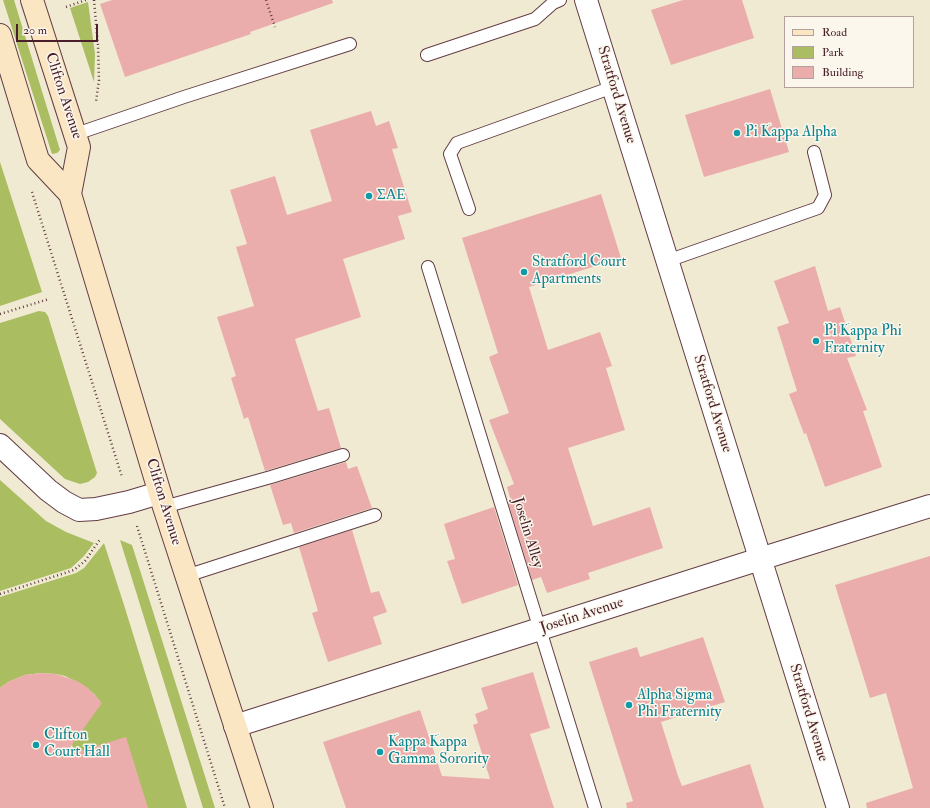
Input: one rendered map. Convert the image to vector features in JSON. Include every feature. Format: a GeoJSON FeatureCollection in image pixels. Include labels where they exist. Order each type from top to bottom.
{"type":"FeatureCollection","features":[{"type":"Feature","properties":{"kind":"main road","name":"Clifton Avenue"},"geometry":{"type":"LineString","coordinates":[[32,0],[80,147],[70,194]]}},
{"type":"Feature","properties":{"kind":"main road","name":"Clifton Avenue"},"geometry":{"type":"LineString","coordinates":[[0,35],[38,160],[70,194],[161,500],[262,808]]}},
{"type":"Feature","properties":{"kind":"street","name":"Stratford Avenue"},"geometry":{"type":"LineString","coordinates":[[586,0],[838,808]]}},
{"type":"Feature","properties":{"kind":"street"},"geometry":{"type":"LineString","coordinates":[[0,445],[48,490],[64,502],[79,510],[96,509],[129,502],[161,500]]}},
{"type":"Feature","properties":{"kind":"street","name":"Joselin Avenue"},"geometry":{"type":"LineString","coordinates":[[235,726],[930,506]]}},
{"type":"Feature","properties":{"kind":"lane"},"geometry":{"type":"LineString","coordinates":[[427,55],[535,19],[553,3],[560,0]]}},
{"type":"Feature","properties":{"kind":"lane"},"geometry":{"type":"LineString","coordinates":[[76,134],[184,97],[350,44]]}},
{"type":"Feature","properties":{"kind":"lane"},"geometry":{"type":"LineString","coordinates":[[469,209],[450,154],[457,143],[614,87]]}},
{"type":"Feature","properties":{"kind":"lane"},"geometry":{"type":"LineString","coordinates":[[667,261],[818,208],[825,195],[814,152]]}},
{"type":"Feature","properties":{"kind":"lane","name":"Joselin Alley"},"geometry":{"type":"LineString","coordinates":[[428,267],[595,808]]}},
{"type":"Feature","properties":{"kind":"lane"},"geometry":{"type":"LineString","coordinates":[[161,500],[271,477],[343,455]]}},
{"type":"Feature","properties":{"kind":"lane"},"geometry":{"type":"LineString","coordinates":[[186,576],[376,515]]}},
{"type":"Feature","properties":{"kind":"path"},"geometry":{"type":"LineString","coordinates":[[66,7],[86,0]]}},
{"type":"Feature","properties":{"kind":"path"},"geometry":{"type":"LineString","coordinates":[[94,0],[99,80],[96,102]]}},
{"type":"Feature","properties":{"kind":"path"},"geometry":{"type":"LineString","coordinates":[[266,0],[275,28]]}},
{"type":"Feature","properties":{"kind":"path"},"geometry":{"type":"LineString","coordinates":[[31,186],[225,808]]}},
{"type":"Feature","properties":{"kind":"path"},"geometry":{"type":"LineString","coordinates":[[0,314],[49,299]]}},
{"type":"Feature","properties":{"kind":"path"},"geometry":{"type":"LineString","coordinates":[[0,594],[74,570],[85,561],[101,538]]}},
{"type":"Feature","properties":{"kind":"green space"},"geometry":{"type":"Polygon","coordinates":[[[3,0],[14,0],[60,150],[57,153],[52,154],[3,0]]]}},
{"type":"Feature","properties":{"kind":"green space"},"geometry":{"type":"Polygon","coordinates":[[[88,2],[95,54],[94,82],[70,8],[88,2]]]}},
{"type":"Feature","properties":{"kind":"green space"},"geometry":{"type":"Polygon","coordinates":[[[0,162],[42,292],[0,306],[0,162]]]}},
{"type":"Feature","properties":{"kind":"green space"},"geometry":{"type":"Polygon","coordinates":[[[39,311],[45,312],[48,316],[97,473],[95,477],[88,482],[80,484],[65,479],[0,419],[0,323],[39,311]]]}},
{"type":"Feature","properties":{"kind":"green space"},"geometry":{"type":"Polygon","coordinates":[[[0,480],[46,521],[66,532],[94,543],[84,556],[71,568],[0,591],[0,480]]]}},
{"type":"Feature","properties":{"kind":"green space"},"geometry":{"type":"Polygon","coordinates":[[[120,540],[132,545],[215,808],[203,808],[120,540]]]}},
{"type":"Feature","properties":{"kind":"green space"},"geometry":{"type":"Polygon","coordinates":[[[104,543],[187,808],[148,808],[75,753],[68,734],[101,703],[94,694],[83,685],[65,676],[41,673],[25,675],[8,682],[0,688],[0,597],[76,573],[84,568],[104,543]]]}},
{"type":"Feature","properties":{"kind":"building"},"geometry":{"type":"Polygon","coordinates":[[[112,0],[332,0],[333,3],[250,32],[251,34],[125,77],[100,4],[112,0]]]}},
{"type":"Feature","properties":{"kind":"building"},"geometry":{"type":"Polygon","coordinates":[[[683,0],[742,0],[754,38],[671,65],[651,10],[683,0]]]}},
{"type":"Feature","properties":{"kind":"building","name":"Pi Kappa Alpha"},"geometry":{"type":"Polygon","coordinates":[[[770,89],[789,152],[704,177],[685,115],[770,89]]]}},
{"type":"Feature","properties":{"kind":"building"},"geometry":{"type":"Polygon","coordinates":[[[371,111],[376,126],[389,121],[398,148],[392,149],[412,212],[398,216],[405,239],[343,259],[361,317],[295,339],[318,411],[329,408],[341,448],[265,471],[248,417],[244,419],[231,378],[236,376],[217,317],[254,306],[236,247],[247,244],[230,190],[275,176],[287,215],[332,201],[310,130],[371,111]]]}},
{"type":"Feature","properties":{"kind":"building"},"geometry":{"type":"Polygon","coordinates":[[[601,194],[621,258],[529,287],[548,350],[600,332],[612,366],[606,368],[625,430],[568,448],[593,526],[650,507],[663,548],[588,573],[590,579],[547,593],[541,577],[532,580],[508,502],[511,501],[507,487],[514,484],[489,420],[509,413],[489,357],[498,353],[462,238],[601,194]]]}},
{"type":"Feature","properties":{"kind":"building"},"geometry":{"type":"Polygon","coordinates":[[[815,266],[828,311],[840,307],[856,356],[847,358],[867,410],[863,411],[882,467],[825,487],[806,433],[804,434],[789,394],[797,391],[777,327],[789,323],[774,281],[815,266]]]}},
{"type":"Feature","properties":{"kind":"building"},"geometry":{"type":"Polygon","coordinates":[[[346,462],[348,469],[357,466],[372,508],[294,533],[291,523],[283,525],[270,485],[346,462]]]}},
{"type":"Feature","properties":{"kind":"building"},"geometry":{"type":"Polygon","coordinates":[[[494,507],[518,585],[462,604],[447,561],[455,559],[444,524],[494,507]]]}},
{"type":"Feature","properties":{"kind":"building"},"geometry":{"type":"Polygon","coordinates":[[[352,530],[371,593],[379,591],[387,612],[373,617],[382,644],[328,662],[312,613],[318,611],[299,547],[352,530]]]}},
{"type":"Feature","properties":{"kind":"building"},"geometry":{"type":"Polygon","coordinates":[[[930,556],[930,808],[867,808],[866,803],[913,788],[886,693],[870,698],[835,585],[930,556]]]}},
{"type":"Feature","properties":{"kind":"building"},"geometry":{"type":"Polygon","coordinates":[[[703,637],[725,702],[661,722],[678,776],[682,786],[750,764],[764,808],[627,808],[626,803],[633,801],[589,662],[637,647],[640,657],[703,637]]]}},
{"type":"Feature","properties":{"kind":"building"},"geometry":{"type":"Polygon","coordinates":[[[533,672],[550,728],[530,734],[554,808],[346,808],[323,742],[420,710],[442,776],[490,779],[473,725],[478,723],[475,714],[488,709],[481,688],[533,672]]]}},
{"type":"Feature","properties":{"kind":"building","name":"Clifton Court Hall"},"geometry":{"type":"Polygon","coordinates":[[[41,673],[56,674],[77,681],[88,688],[102,703],[64,756],[126,737],[148,808],[0,808],[0,688],[8,682],[25,675],[41,673]]]}},
{"type":"Feature","properties":{"kind":"place","name":"Pi Kappa Alpha"},"geometry":{"type":"Point","coordinates":[737,133]}},
{"type":"Feature","properties":{"kind":"place","name":"ΣΑΕ"},"geometry":{"type":"Point","coordinates":[369,196]}},
{"type":"Feature","properties":{"kind":"place","name":"Stratford Court Apartments"},"geometry":{"type":"Point","coordinates":[524,272]}},
{"type":"Feature","properties":{"kind":"place","name":"Pi Kappa Phi Fraternity"},"geometry":{"type":"Point","coordinates":[816,341]}},
{"type":"Feature","properties":{"kind":"place","name":"Alpha Sigma Phi Fraternity"},"geometry":{"type":"Point","coordinates":[629,705]}},
{"type":"Feature","properties":{"kind":"place","name":"Clifton Court Hall"},"geometry":{"type":"Point","coordinates":[36,745]}},
{"type":"Feature","properties":{"kind":"place","name":"Kappa Kappa Gamma Sorority"},"geometry":{"type":"Point","coordinates":[380,752]}}]}
